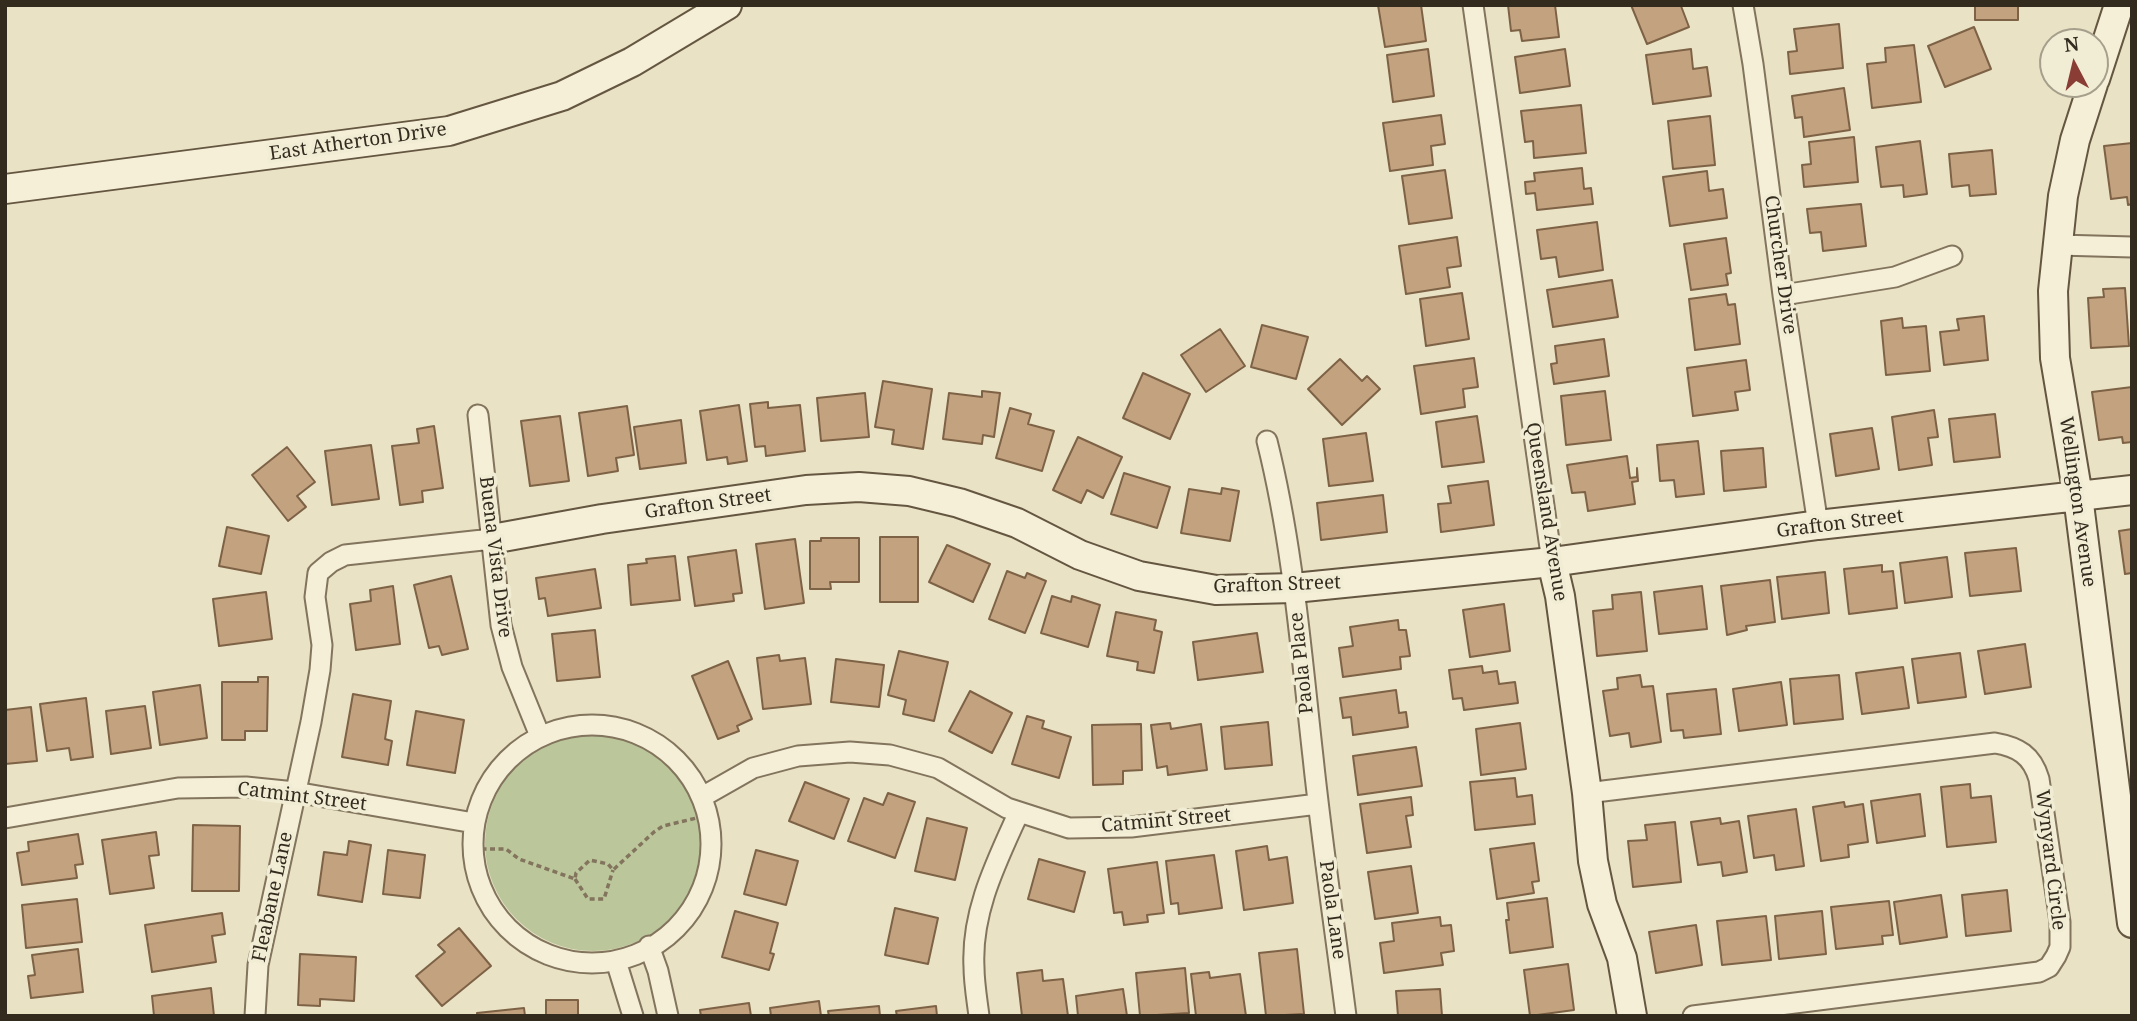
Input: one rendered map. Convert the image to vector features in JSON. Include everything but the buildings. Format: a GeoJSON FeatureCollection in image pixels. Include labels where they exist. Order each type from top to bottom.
{"type":"FeatureCollection","features":[{"type":"Feature","properties":{"kind":"street","name":"East Atherton Drive"},"geometry":{"type":"LineString","coordinates":[[5,189],[449,131],[562,96],[632,62],[727,5]]}},
{"type":"Feature","properties":{"kind":"street","name":"Queensland Avenue"},"geometry":{"type":"LineString","coordinates":[[1473,5],[1552,562],[1560,596],[1595,872],[1602,904],[1622,958],[1632,1016]]}},
{"type":"Feature","properties":{"kind":"street","name":"Churcher Drive"},"geometry":{"type":"LineString","coordinates":[[1743,5],[1754,64],[1783,295],[1818,526]]}},
{"type":"Feature","properties":{"kind":"street","name":"Wellington Avenue"},"geometry":{"type":"LineString","coordinates":[[2109,36],[2119,5]]}},
{"type":"Feature","properties":{"kind":"street","name":"Wellington Avenue"},"geometry":{"type":"LineString","coordinates":[[2089,98],[2075,140],[2063,196],[2053,291],[2055,358],[2078,496],[2132,923]]}},
{"type":"Feature","properties":{"kind":"street"},"geometry":{"type":"LineString","coordinates":[[2058,245],[2132,247]]}},
{"type":"Feature","properties":{"kind":"street"},"geometry":{"type":"LineString","coordinates":[[1783,295],[1895,276],[1952,256]]}},
{"type":"Feature","properties":{"kind":"street","name":"Buena Vista Drive"},"geometry":{"type":"LineString","coordinates":[[478,415],[501,625],[512,667],[540,736]]}},
{"type":"Feature","properties":{"kind":"street","name":"Paola Place"},"geometry":{"type":"LineString","coordinates":[[1267,441],[1281,498],[1294,589],[1318,804]]}},
{"type":"Feature","properties":{"kind":"street","name":"Grafton Street"},"geometry":{"type":"LineString","coordinates":[[318,573],[345,555],[492,539],[806,490],[859,487],[909,491],[959,503],[1017,523],[1080,555],[1139,576],[1216,590],[1294,589],[1552,562],[1818,526],[2132,490]]}},
{"type":"Feature","properties":{"kind":"street","name":"Fleabane Lane"},"geometry":{"type":"LineString","coordinates":[[255,1016],[258,965],[312,722],[320,670],[322,645],[315,597],[318,573]]}},
{"type":"Feature","properties":{"kind":"street"},"geometry":{"type":"LineString","coordinates":[[583,724],[615,727],[638,734],[669,753],[686,770],[704,806],[711,832],[711,858],[700,895],[688,915],[663,940],[616,961],[570,962],[542,953],[514,935],[493,912],[481,890],[474,868],[473,849],[474,823],[479,802],[493,775],[518,749],[540,736],[583,724]]}},
{"type":"Feature","properties":{"kind":"street","name":"Wynyard Circle"},"geometry":{"type":"LineString","coordinates":[[1587,793],[1995,743],[2012,746],[2028,757],[2035,766],[2060,922],[2060,947],[2049,967],[2039,972],[1693,1016]]}},
{"type":"Feature","properties":{"kind":"street","name":"Catmint Street"},"geometry":{"type":"LineString","coordinates":[[704,806],[753,768],[798,756],[850,752],[890,755],[938,768],[1007,808],[1069,828],[1130,827],[1318,804]]}},
{"type":"Feature","properties":{"kind":"street","name":"Catmint Street"},"geometry":{"type":"LineString","coordinates":[[5,818],[178,788],[246,787],[295,792],[474,823]]}},
{"type":"Feature","properties":{"kind":"street","name":"Paola Lane"},"geometry":{"type":"LineString","coordinates":[[1318,804],[1346,1016]]}},
{"type":"Feature","properties":{"kind":"street"},"geometry":{"type":"LineString","coordinates":[[979,1016],[973,965],[978,920],[989,877],[1019,812]]}},
{"type":"Feature","properties":{"kind":"street"},"geometry":{"type":"LineString","coordinates":[[649,946],[658,971],[668,1016]]}},
{"type":"Feature","properties":{"kind":"street"},"geometry":{"type":"LineString","coordinates":[[616,961],[633,1016]]}},
{"type":"Feature","properties":{"kind":"path"},"geometry":{"type":"LineString","coordinates":[[473,849],[506,849],[519,859],[575,880],[588,900],[604,899],[614,870],[654,831],[704,806]]}},
{"type":"Feature","properties":{"kind":"path"},"geometry":{"type":"LineString","coordinates":[[575,880],[576,873],[590,860],[608,864],[614,870]]}},
{"type":"Feature","properties":{"kind":"green space"},"geometry":{"type":"Polygon","coordinates":[[[593,735],[634,743],[670,766],[693,802],[701,843],[693,884],[670,920],[634,943],[593,951],[552,943],[516,920],[493,884],[485,843],[493,802],[516,766],[552,743],[593,735]]]}}]}
